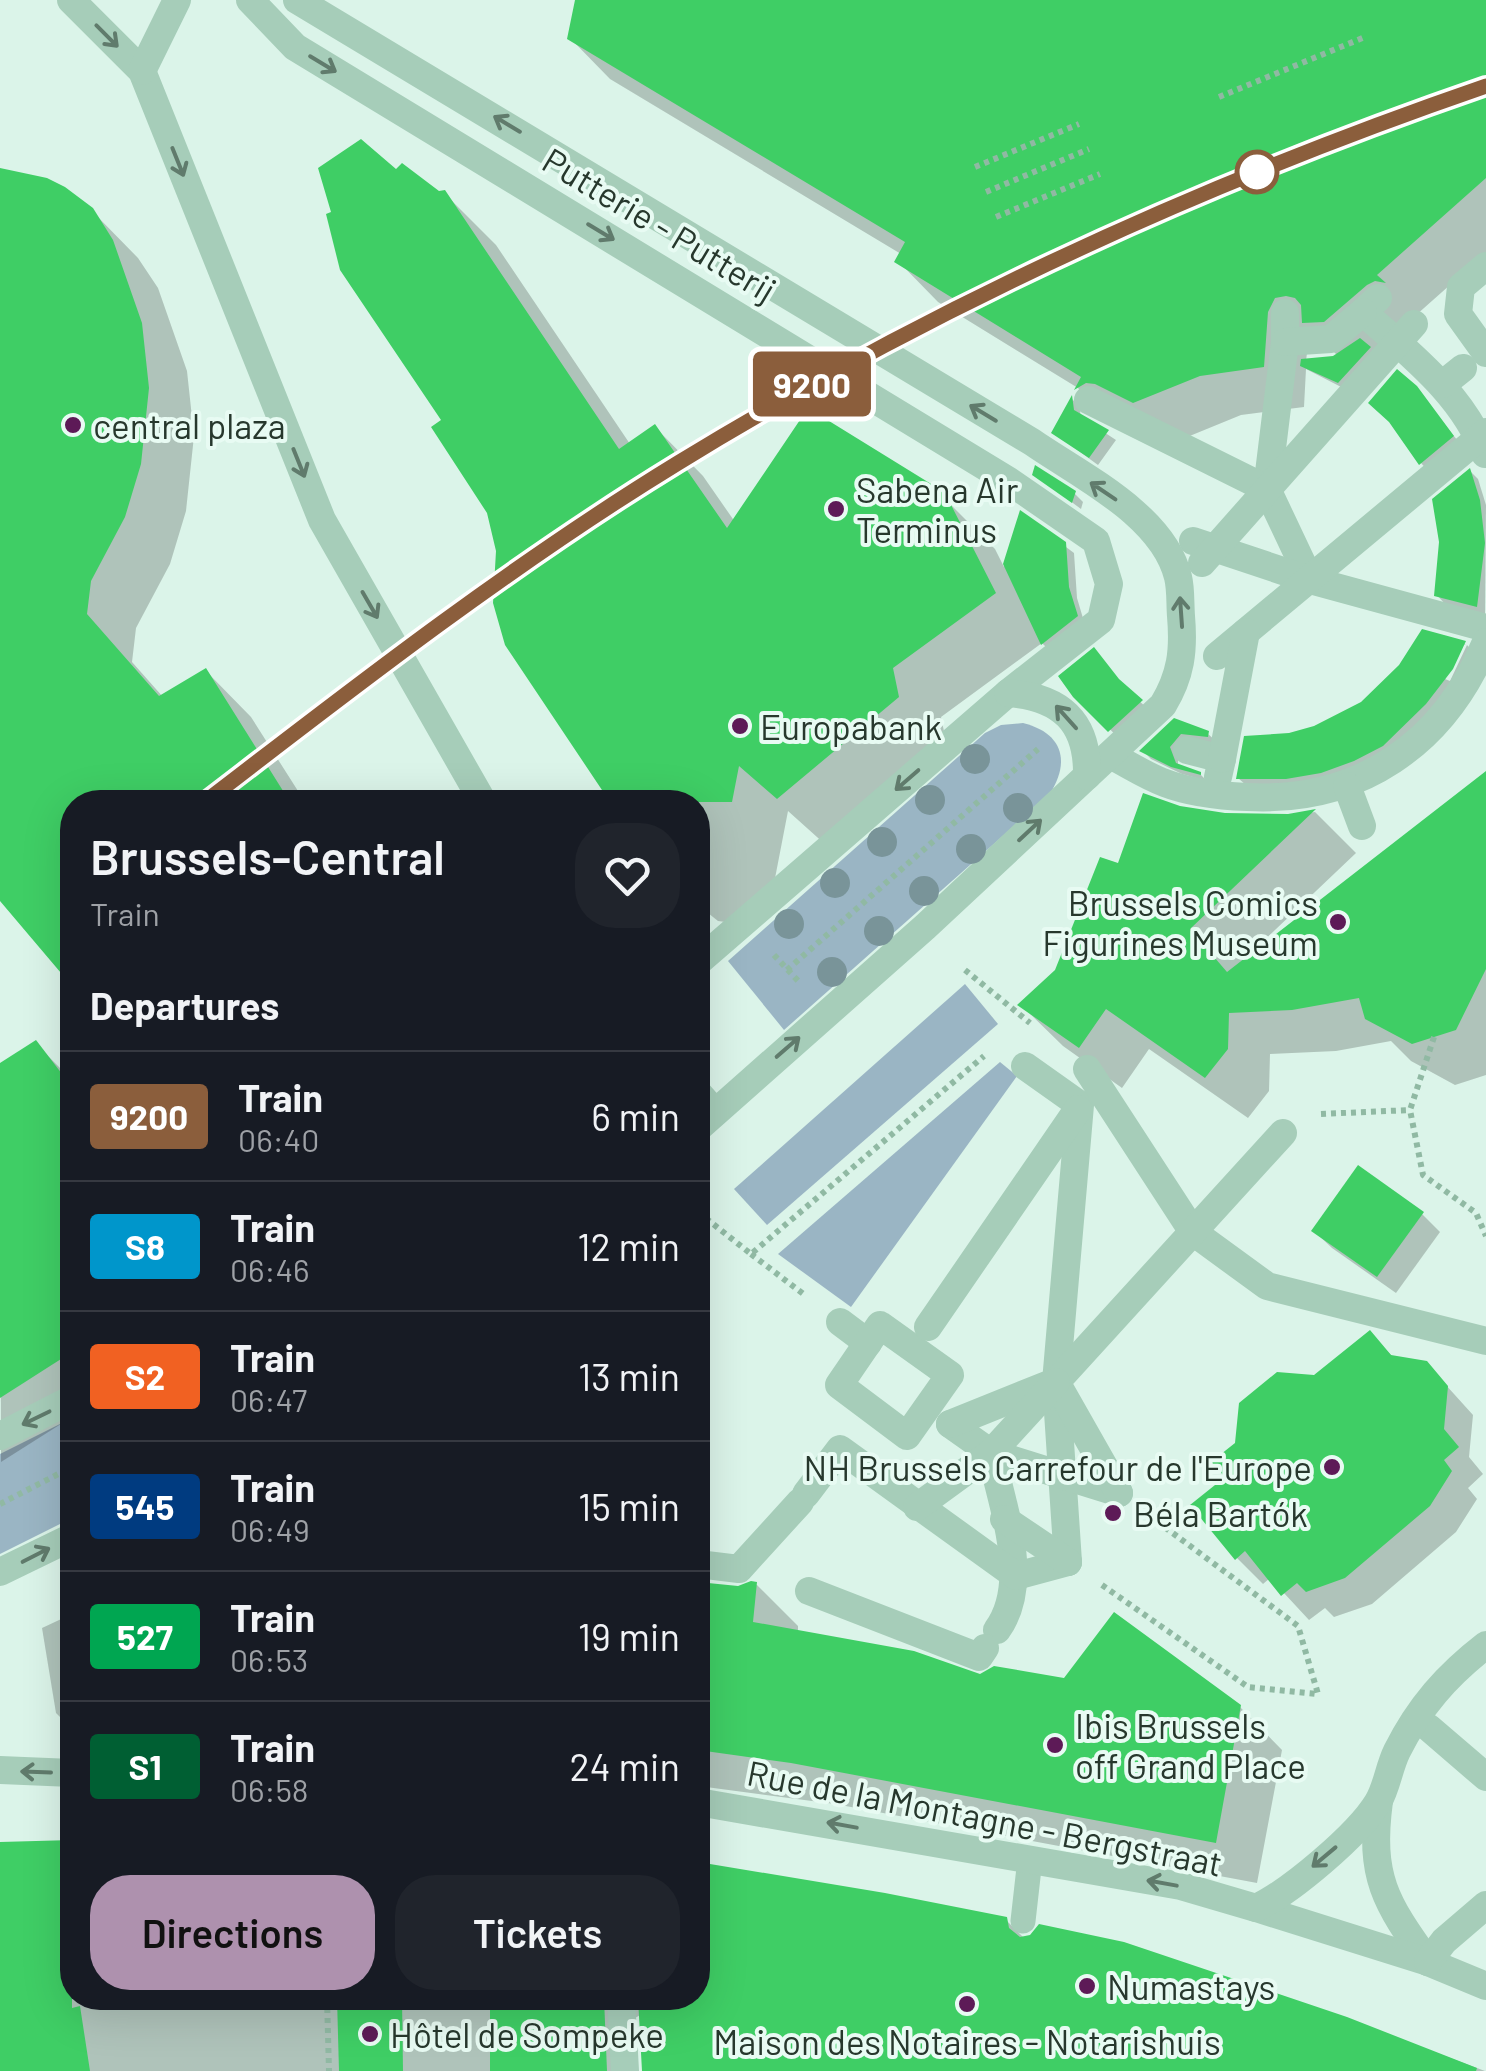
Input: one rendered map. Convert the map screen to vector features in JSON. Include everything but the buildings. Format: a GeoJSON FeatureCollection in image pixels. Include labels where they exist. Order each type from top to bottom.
{"type":"FeatureCollection","features":[{"type":"Feature","properties":{"kind":"street"},"geometry":{"type":"LineString","coordinates":[[72,0],[142,71],[322,520],[476,790]]}},
{"type":"Feature","properties":{"kind":"street"},"geometry":{"type":"LineString","coordinates":[[142,71],[176,0]]}},
{"type":"Feature","properties":{"kind":"street","name":"Putterie - Putterij"},"geometry":{"type":"LineString","coordinates":[[250,0],[295,47],[1010,480],[1096,542],[1109,584],[1101,620],[1008,693],[710,952]]}},
{"type":"Feature","properties":{"kind":"street","name":"Putterie - Putterij"},"geometry":{"type":"LineString","coordinates":[[297,0],[1065,465],[1140,516],[1162,541],[1178,576],[1182,635],[1178,680],[1163,705],[925,927],[710,1105]]}},
{"type":"Feature","properties":{"kind":"street"},"geometry":{"type":"LineString","coordinates":[[1217,656],[1484,442],[1464,368],[1458,314],[1461,288],[1486,266]]}},
{"type":"Feature","properties":{"kind":"street"},"geometry":{"type":"LineString","coordinates":[[1285,342],[1332,339],[1370,305],[1405,333],[1464,368]]}},
{"type":"Feature","properties":{"kind":"street"},"geometry":{"type":"LineString","coordinates":[[1285,313],[1268,490],[1310,580]]}},
{"type":"Feature","properties":{"kind":"street"},"geometry":{"type":"LineString","coordinates":[[1405,333],[1268,490],[1204,551],[1486,628]]}},
{"type":"Feature","properties":{"kind":"street"},"geometry":{"type":"LineString","coordinates":[[1088,400],[1268,490]]}},
{"type":"Feature","properties":{"kind":"street"},"geometry":{"type":"LineString","coordinates":[[1214,795],[1246,632]]}},
{"type":"Feature","properties":{"kind":"street"},"geometry":{"type":"LineString","coordinates":[[1110,755],[1165,783],[1214,795],[1302,795],[1347,786],[1408,750],[1438,721],[1464,688],[1486,642]]}},
{"type":"Feature","properties":{"kind":"street"},"geometry":{"type":"LineString","coordinates":[[1008,693],[1033,695],[1056,705],[1072,721],[1084,739],[1087,776]]}},
{"type":"Feature","properties":{"kind":"street"},"geometry":{"type":"LineString","coordinates":[[1187,750],[1222,760]]}},
{"type":"Feature","properties":{"kind":"street"},"geometry":{"type":"LineString","coordinates":[[1347,786],[1362,826]]}},
{"type":"Feature","properties":{"kind":"street"},"geometry":{"type":"LineString","coordinates":[[1025,1066],[1080,1105]]}},
{"type":"Feature","properties":{"kind":"street"},"geometry":{"type":"LineString","coordinates":[[1068,1562],[1056,1382],[1080,1105],[1087,1068],[1193,1232],[1267,1286],[1486,1341]]}},
{"type":"Feature","properties":{"kind":"street"},"geometry":{"type":"LineString","coordinates":[[920,1338],[1080,1105]]}},
{"type":"Feature","properties":{"kind":"street"},"geometry":{"type":"LineString","coordinates":[[917,1506],[991,1453],[1283,1133]]}},
{"type":"Feature","properties":{"kind":"street"},"geometry":{"type":"LineString","coordinates":[[840,1322],[868,1343]]}},
{"type":"Feature","properties":{"kind":"street"},"geometry":{"type":"LineString","coordinates":[[856,1428],[907,1436],[933,1410],[950,1375],[920,1338],[880,1325],[839,1385],[856,1428],[917,1506],[1016,1576]]}},
{"type":"Feature","properties":{"kind":"street"},"geometry":{"type":"LineString","coordinates":[[1056,1382],[1119,1492],[991,1453],[950,1424],[1056,1382]]}},
{"type":"Feature","properties":{"kind":"street"},"geometry":{"type":"LineString","coordinates":[[0,1436],[60,1405]]}},
{"type":"Feature","properties":{"kind":"street"},"geometry":{"type":"LineString","coordinates":[[710,1564],[751,1564],[856,1428]]}},
{"type":"Feature","properties":{"kind":"street"},"geometry":{"type":"LineString","coordinates":[[810,1591],[979,1657],[1009,1614],[1016,1576],[991,1453]]}},
{"type":"Feature","properties":{"kind":"street"},"geometry":{"type":"LineString","coordinates":[[1004,1519],[1068,1562]]}},
{"type":"Feature","properties":{"kind":"street"},"geometry":{"type":"LineString","coordinates":[[0,1572],[60,1543]]}},
{"type":"Feature","properties":{"kind":"street"},"geometry":{"type":"LineString","coordinates":[[1016,1576],[1068,1562]]}},
{"type":"Feature","properties":{"kind":"street"},"geometry":{"type":"LineString","coordinates":[[1486,1645],[1449,1675],[1420,1709],[1395,1755],[1379,1801],[1374,1839],[1376,1868],[1393,1914],[1428,1962],[1444,1942],[1486,1906]]}},
{"type":"Feature","properties":{"kind":"street"},"geometry":{"type":"LineString","coordinates":[[1429,1728],[1486,1777]]}},
{"type":"Feature","properties":{"kind":"street"},"geometry":{"type":"LineString","coordinates":[[0,1770],[60,1772]]}},
{"type":"Feature","properties":{"kind":"street"},"geometry":{"type":"LineString","coordinates":[[1256,1908],[1279,1897],[1344,1840],[1379,1801]]}},
{"type":"Feature","properties":{"kind":"street","name":"Rue de la Montagne - Bergstraat"},"geometry":{"type":"LineString","coordinates":[[710,1804],[1181,1886],[1428,1962],[1486,1986]]}},
{"type":"Feature","properties":{"kind":"street"},"geometry":{"type":"LineString","coordinates":[[621,2010],[624,2071]]}},
{"type":"Feature","properties":{"kind":"lane"},"geometry":{"type":"LineString","coordinates":[[1023,1920],[1030,1859]]}},
{"type":"Feature","properties":{"kind":"path"},"geometry":{"type":"LineString","coordinates":[[1219,97],[1365,37]]}},
{"type":"Feature","properties":{"kind":"path"},"geometry":{"type":"LineString","coordinates":[[975,167],[1079,124]]}},
{"type":"Feature","properties":{"kind":"path"},"geometry":{"type":"LineString","coordinates":[[986,192],[1089,149]]}},
{"type":"Feature","properties":{"kind":"path"},"geometry":{"type":"LineString","coordinates":[[996,217],[1100,174]]}},
{"type":"Feature","properties":{"kind":"path"},"geometry":{"type":"LineString","coordinates":[[787,970],[1052,737]]}},
{"type":"Feature","properties":{"kind":"path"},"geometry":{"type":"LineString","coordinates":[[766,947],[807,990]]}},
{"type":"Feature","properties":{"kind":"path"},"geometry":{"type":"LineString","coordinates":[[965,970],[1010,1008]]}},
{"type":"Feature","properties":{"kind":"path"},"geometry":{"type":"LineString","coordinates":[[1434,1037],[1410,1110],[1423,1176],[1476,1214],[1486,1236]]}},
{"type":"Feature","properties":{"kind":"path"},"geometry":{"type":"LineString","coordinates":[[752,1254],[997,1045],[1025,1066]]}},
{"type":"Feature","properties":{"kind":"path"},"geometry":{"type":"LineString","coordinates":[[1314,1115],[1410,1110]]}},
{"type":"Feature","properties":{"kind":"path"},"geometry":{"type":"LineString","coordinates":[[710,1221],[808,1297]]}},
{"type":"Feature","properties":{"kind":"path"},"geometry":{"type":"LineString","coordinates":[[0,1504],[60,1473]]}},
{"type":"Feature","properties":{"kind":"path"},"geometry":{"type":"LineString","coordinates":[[1068,1562],[1248,1686],[1318,1694],[1298,1626],[1158,1522]]}},
{"type":"Feature","properties":{"kind":"path"},"geometry":{"type":"LineString","coordinates":[[327,2010],[330,2071]]}},
{"type":"Feature","properties":{"kind":"shaded area"},"geometry":{"type":"Polygon","coordinates":[[[1023,723],[1047,734],[1059,750],[1060,771],[1049,795],[784,1030],[728,961],[985,733],[1001,725],[1023,723]]]}},
{"type":"Feature","properties":{"kind":"shaded area"},"geometry":{"type":"Polygon","coordinates":[[[965,984],[998,1024],[767,1225],[734,1189],[965,984]]]}},
{"type":"Feature","properties":{"kind":"shaded area"},"geometry":{"type":"Polygon","coordinates":[[[1000,1062],[1017,1076],[851,1307],[778,1254],[1000,1062]]]}},
{"type":"Feature","properties":{"kind":"shaded area"},"geometry":{"type":"Polygon","coordinates":[[[60,1424],[60,1524],[0,1554],[0,1454],[60,1424]]]}},
{"type":"Feature","properties":{"kind":"train","name":"9200"},"geometry":{"type":"LineString","coordinates":[[221,790],[484,592],[676,464],[837,369],[977,295],[1184,201],[1486,86]]}},
{"type":"Feature","properties":{"kind":"place","name":"central plaza"},"geometry":{"type":"Point","coordinates":[73,425]}},
{"type":"Feature","properties":{"kind":"place","name":"Sabena Air Terminus"},"geometry":{"type":"Point","coordinates":[836,509]}},
{"type":"Feature","properties":{"kind":"place","name":"Europabank"},"geometry":{"type":"Point","coordinates":[740,726]}},
{"type":"Feature","properties":{"kind":"place","name":"Brussels Comics Figurines Museum"},"geometry":{"type":"Point","coordinates":[1338,922]}},
{"type":"Feature","properties":{"kind":"place","name":"NH Brussels Carrefour de l'Europe"},"geometry":{"type":"Point","coordinates":[1332,1467]}},
{"type":"Feature","properties":{"kind":"place","name":"Béla Bartók"},"geometry":{"type":"Point","coordinates":[1113,1513]}},
{"type":"Feature","properties":{"kind":"place","name":"Ibis Brussels off Grand Place"},"geometry":{"type":"Point","coordinates":[1055,1745]}},
{"type":"Feature","properties":{"kind":"place","name":"Numastays"},"geometry":{"type":"Point","coordinates":[1087,1986]}},
{"type":"Feature","properties":{"kind":"place","name":"Maison des Notaires - Notarishuis"},"geometry":{"type":"Point","coordinates":[967,2004]}},
{"type":"Feature","properties":{"kind":"place","name":"Hôtel de Sompeke"},"geometry":{"type":"Point","coordinates":[370,2034]}}]}
